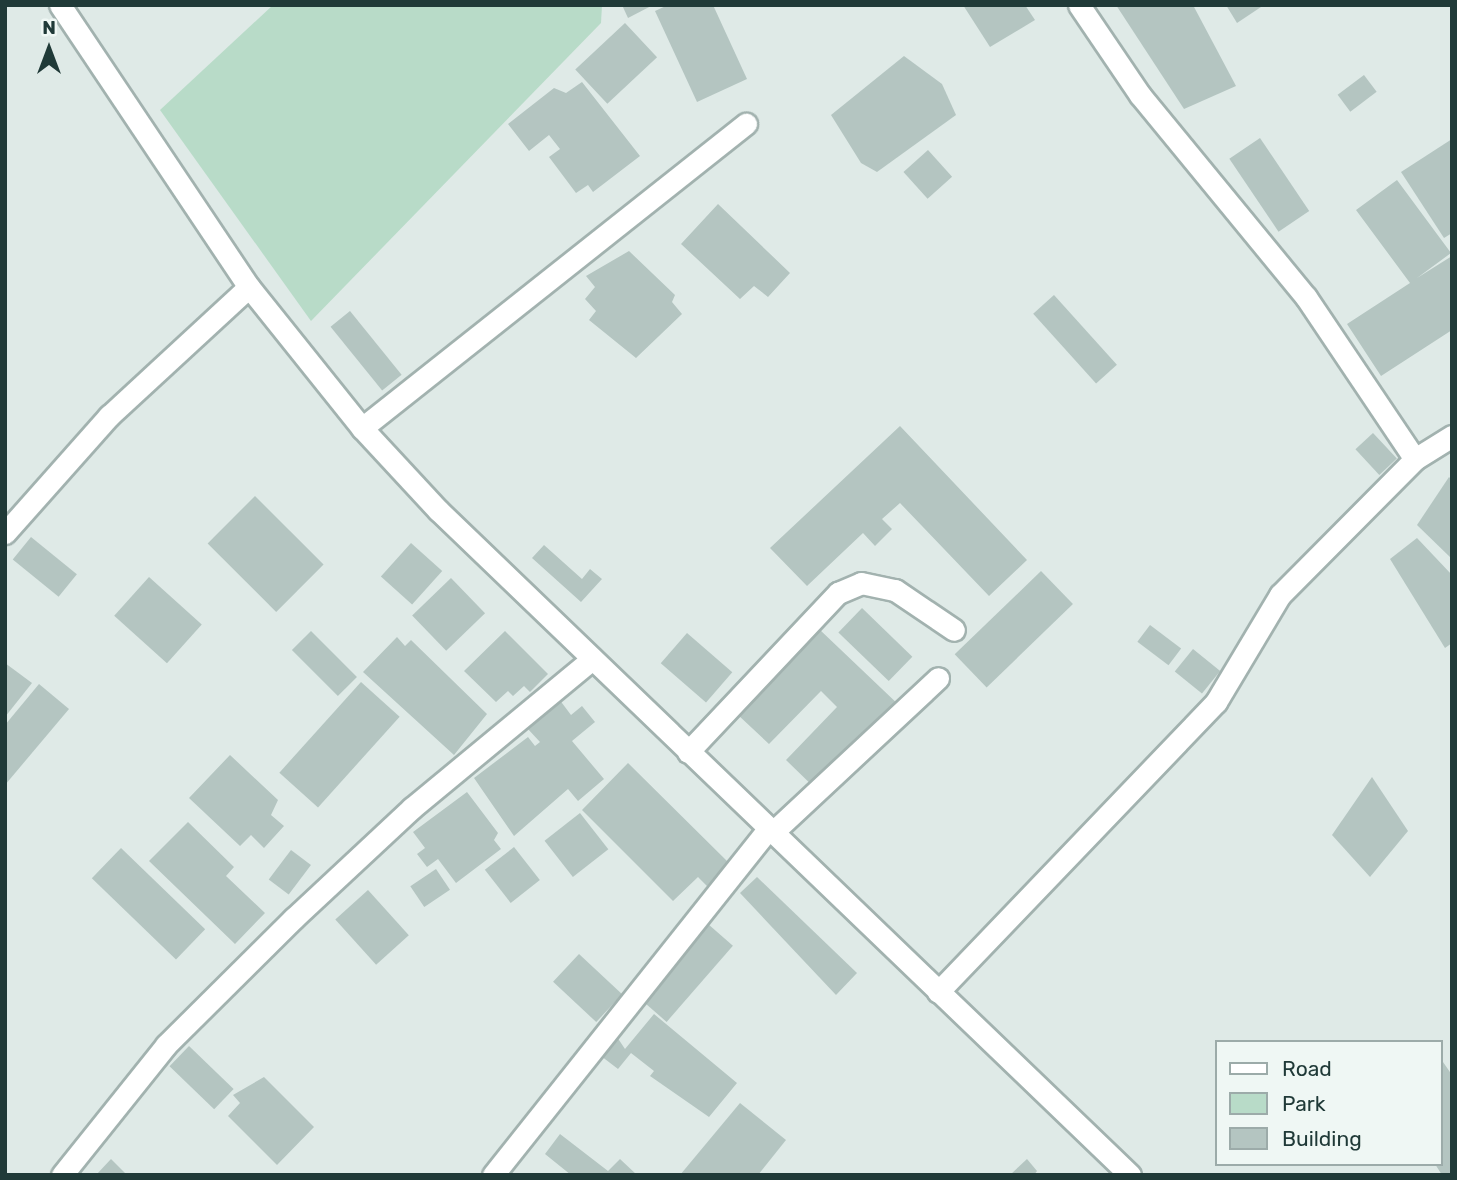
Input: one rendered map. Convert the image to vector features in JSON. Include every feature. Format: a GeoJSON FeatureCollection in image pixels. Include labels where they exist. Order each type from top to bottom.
{"type":"FeatureCollection","features":[{"type":"Feature","properties":{"kind":"street"},"geometry":{"type":"LineString","coordinates":[[60,5],[249,288],[362,428],[592,659],[1126,1173]]}},
{"type":"Feature","properties":{"kind":"street"},"geometry":{"type":"LineString","coordinates":[[1079,5],[1140,95],[1306,297],[1415,459]]}},
{"type":"Feature","properties":{"kind":"street"},"geometry":{"type":"LineString","coordinates":[[362,428],[746,124]]}},
{"type":"Feature","properties":{"kind":"street"},"geometry":{"type":"LineString","coordinates":[[5,533],[109,415],[249,288]]}},
{"type":"Feature","properties":{"kind":"street"},"geometry":{"type":"LineString","coordinates":[[938,992],[1216,702],[1280,595],[1415,459],[1452,436]]}},
{"type":"Feature","properties":{"kind":"street"},"geometry":{"type":"LineString","coordinates":[[688,752],[838,593],[861,583],[895,590],[954,630]]}},
{"type":"Feature","properties":{"kind":"street"},"geometry":{"type":"LineString","coordinates":[[62,1175],[166,1045],[294,918],[412,808],[592,659]]}},
{"type":"Feature","properties":{"kind":"street"},"geometry":{"type":"LineString","coordinates":[[493,1175],[770,831],[938,678]]}},
{"type":"Feature","properties":{"kind":"green space"},"geometry":{"type":"Polygon","coordinates":[[[273,5],[602,5],[601,23],[311,321],[160,110],[273,5]]]}},
{"type":"Feature","properties":{"kind":"building"},"geometry":{"type":"Polygon","coordinates":[[[622,5],[653,5],[628,18],[622,5]]]}},
{"type":"Feature","properties":{"kind":"building"},"geometry":{"type":"Polygon","coordinates":[[[668,5],[713,5],[747,79],[697,102],[655,11],[668,5]]]}},
{"type":"Feature","properties":{"kind":"building"},"geometry":{"type":"Polygon","coordinates":[[[963,5],[1025,5],[1035,20],[990,47],[963,5]]]}},
{"type":"Feature","properties":{"kind":"building"},"geometry":{"type":"Polygon","coordinates":[[[1116,5],[1193,5],[1236,86],[1184,109],[1116,5]]]}},
{"type":"Feature","properties":{"kind":"building"},"geometry":{"type":"Polygon","coordinates":[[[1226,5],[1264,5],[1237,23],[1226,5]]]}},
{"type":"Feature","properties":{"kind":"building"},"geometry":{"type":"Polygon","coordinates":[[[625,23],[657,57],[607,104],[575,69],[625,23]]]}},
{"type":"Feature","properties":{"kind":"building"},"geometry":{"type":"Polygon","coordinates":[[[904,56],[942,84],[956,115],[877,172],[861,163],[831,115],[904,56]]]}},
{"type":"Feature","properties":{"kind":"building"},"geometry":{"type":"Polygon","coordinates":[[[1364,75],[1377,92],[1350,112],[1338,95],[1364,75]]]}},
{"type":"Feature","properties":{"kind":"building"},"geometry":{"type":"Polygon","coordinates":[[[582,82],[640,156],[593,192],[588,185],[576,193],[549,157],[560,149],[549,135],[529,151],[508,124],[554,88],[566,93],[582,82]]]}},
{"type":"Feature","properties":{"kind":"building"},"geometry":{"type":"Polygon","coordinates":[[[1260,138],[1309,211],[1279,232],[1229,159],[1260,138]]]}},
{"type":"Feature","properties":{"kind":"building"},"geometry":{"type":"Polygon","coordinates":[[[1452,139],[1452,233],[1444,238],[1401,172],[1452,139]]]}},
{"type":"Feature","properties":{"kind":"building"},"geometry":{"type":"Polygon","coordinates":[[[928,150],[952,177],[928,199],[903,172],[928,150]]]}},
{"type":"Feature","properties":{"kind":"building"},"geometry":{"type":"Polygon","coordinates":[[[1397,180],[1451,253],[1417,278],[1452,256],[1452,330],[1381,376],[1347,324],[1410,283],[1356,210],[1397,180]]]}},
{"type":"Feature","properties":{"kind":"building"},"geometry":{"type":"Polygon","coordinates":[[[718,204],[790,273],[768,297],[754,286],[740,299],[681,244],[718,204]]]}},
{"type":"Feature","properties":{"kind":"building"},"geometry":{"type":"Polygon","coordinates":[[[629,251],[675,295],[672,302],[682,314],[636,358],[589,320],[596,311],[585,299],[595,287],[586,276],[629,251]]]}},
{"type":"Feature","properties":{"kind":"building"},"geometry":{"type":"Polygon","coordinates":[[[1054,295],[1117,365],[1096,384],[1033,314],[1054,295]]]}},
{"type":"Feature","properties":{"kind":"building"},"geometry":{"type":"Polygon","coordinates":[[[350,311],[402,375],[382,390],[331,327],[350,311]]]}},
{"type":"Feature","properties":{"kind":"building"},"geometry":{"type":"Polygon","coordinates":[[[900,426],[1027,560],[989,596],[900,503],[882,519],[892,529],[875,546],[863,533],[807,586],[770,548],[900,426]]]}},
{"type":"Feature","properties":{"kind":"building"},"geometry":{"type":"Polygon","coordinates":[[[1373,433],[1397,459],[1379,475],[1355,449],[1373,433]]]}},
{"type":"Feature","properties":{"kind":"building"},"geometry":{"type":"Polygon","coordinates":[[[1449,477],[1452,480],[1452,559],[1417,525],[1449,477]]]}},
{"type":"Feature","properties":{"kind":"building"},"geometry":{"type":"Polygon","coordinates":[[[255,496],[324,565],[276,612],[208,543],[255,496]]]}},
{"type":"Feature","properties":{"kind":"building"},"geometry":{"type":"Polygon","coordinates":[[[31,537],[77,574],[59,597],[13,560],[31,537]]]}},
{"type":"Feature","properties":{"kind":"building"},"geometry":{"type":"Polygon","coordinates":[[[1417,538],[1452,575],[1452,643],[1445,648],[1390,559],[1417,538]]]}},
{"type":"Feature","properties":{"kind":"building"},"geometry":{"type":"Polygon","coordinates":[[[411,543],[442,571],[412,605],[381,576],[411,543]]]}},
{"type":"Feature","properties":{"kind":"building"},"geometry":{"type":"Polygon","coordinates":[[[544,545],[582,579],[590,569],[602,579],[581,602],[532,558],[544,545]]]}},
{"type":"Feature","properties":{"kind":"building"},"geometry":{"type":"Polygon","coordinates":[[[1041,571],[1073,604],[987,687],[955,654],[1041,571]]]}},
{"type":"Feature","properties":{"kind":"building"},"geometry":{"type":"Polygon","coordinates":[[[149,577],[202,625],[167,663],[114,616],[149,577]]]}},
{"type":"Feature","properties":{"kind":"building"},"geometry":{"type":"Polygon","coordinates":[[[451,578],[485,613],[446,651],[412,616],[451,578]]]}},
{"type":"Feature","properties":{"kind":"building"},"geometry":{"type":"Polygon","coordinates":[[[862,608],[912,657],[889,681],[838,632],[862,608]]]}},
{"type":"Feature","properties":{"kind":"building"},"geometry":{"type":"Polygon","coordinates":[[[1150,625],[1181,648],[1169,665],[1137,642],[1150,625]]]}},
{"type":"Feature","properties":{"kind":"building"},"geometry":{"type":"Polygon","coordinates":[[[819,629],[902,708],[820,793],[786,760],[837,707],[821,691],[769,744],[737,714],[819,629]]]}},
{"type":"Feature","properties":{"kind":"building"},"geometry":{"type":"Polygon","coordinates":[[[311,631],[357,677],[338,696],[292,650],[311,631]]]}},
{"type":"Feature","properties":{"kind":"building"},"geometry":{"type":"Polygon","coordinates":[[[505,631],[548,674],[530,692],[524,686],[513,696],[508,691],[496,702],[464,671],[505,631]]]}},
{"type":"Feature","properties":{"kind":"building"},"geometry":{"type":"Polygon","coordinates":[[[687,633],[732,672],[706,703],[661,663],[687,633]]]}},
{"type":"Feature","properties":{"kind":"building"},"geometry":{"type":"Polygon","coordinates":[[[397,637],[405,646],[411,640],[487,714],[454,755],[363,672],[397,637]]]}},
{"type":"Feature","properties":{"kind":"building"},"geometry":{"type":"Polygon","coordinates":[[[1193,649],[1220,671],[1202,694],[1175,672],[1193,649]]]}},
{"type":"Feature","properties":{"kind":"building"},"geometry":{"type":"Polygon","coordinates":[[[5,663],[32,683],[5,717],[5,663]]]}},
{"type":"Feature","properties":{"kind":"building"},"geometry":{"type":"Polygon","coordinates":[[[361,682],[400,717],[318,807],[279,773],[361,682]]]}},
{"type":"Feature","properties":{"kind":"building"},"geometry":{"type":"Polygon","coordinates":[[[39,684],[69,709],[5,785],[5,725],[39,684]]]}},
{"type":"Feature","properties":{"kind":"building"},"geometry":{"type":"Polygon","coordinates":[[[559,699],[571,715],[582,706],[595,722],[572,741],[604,779],[578,801],[568,789],[514,836],[474,778],[528,737],[535,746],[540,742],[527,728],[559,699]]]}},
{"type":"Feature","properties":{"kind":"building"},"geometry":{"type":"Polygon","coordinates":[[[230,755],[278,800],[271,815],[284,826],[264,848],[251,835],[240,846],[189,798],[230,755]]]}},
{"type":"Feature","properties":{"kind":"building"},"geometry":{"type":"Polygon","coordinates":[[[628,763],[729,863],[707,886],[698,877],[673,901],[582,810],[628,763]]]}},
{"type":"Feature","properties":{"kind":"building"},"geometry":{"type":"Polygon","coordinates":[[[1372,777],[1408,831],[1370,877],[1332,835],[1372,777]]]}},
{"type":"Feature","properties":{"kind":"building"},"geometry":{"type":"Polygon","coordinates":[[[467,792],[498,833],[494,840],[501,849],[456,883],[438,859],[427,867],[417,854],[425,848],[413,832],[467,792]]]}},
{"type":"Feature","properties":{"kind":"building"},"geometry":{"type":"Polygon","coordinates":[[[580,813],[608,849],[573,877],[545,841],[580,813]]]}},
{"type":"Feature","properties":{"kind":"building"},"geometry":{"type":"Polygon","coordinates":[[[188,822],[234,867],[226,876],[265,913],[235,944],[149,861],[188,822]]]}},
{"type":"Feature","properties":{"kind":"building"},"geometry":{"type":"Polygon","coordinates":[[[514,847],[540,880],[511,903],[485,870],[514,847]]]}},
{"type":"Feature","properties":{"kind":"building"},"geometry":{"type":"Polygon","coordinates":[[[121,848],[205,929],[176,959],[92,878],[121,848]]]}},
{"type":"Feature","properties":{"kind":"building"},"geometry":{"type":"Polygon","coordinates":[[[291,850],[311,865],[289,895],[269,880],[291,850]]]}},
{"type":"Feature","properties":{"kind":"building"},"geometry":{"type":"Polygon","coordinates":[[[436,869],[450,890],[424,907],[410,886],[436,869]]]}},
{"type":"Feature","properties":{"kind":"building"},"geometry":{"type":"Polygon","coordinates":[[[757,877],[857,973],[836,995],[740,893],[757,877]]]}},
{"type":"Feature","properties":{"kind":"building"},"geometry":{"type":"Polygon","coordinates":[[[368,890],[409,935],[376,965],[335,919],[368,890]]]}},
{"type":"Feature","properties":{"kind":"building"},"geometry":{"type":"Polygon","coordinates":[[[708,924],[733,946],[667,1022],[642,1000],[708,924]]]}},
{"type":"Feature","properties":{"kind":"building"},"geometry":{"type":"Polygon","coordinates":[[[579,954],[622,994],[596,1022],[553,982],[579,954]]]}},
{"type":"Feature","properties":{"kind":"building"},"geometry":{"type":"Polygon","coordinates":[[[654,1014],[737,1083],[709,1117],[650,1076],[654,1071],[631,1053],[618,1069],[601,1056],[617,1037],[625,1049],[654,1014]]]}},
{"type":"Feature","properties":{"kind":"building"},"geometry":{"type":"Polygon","coordinates":[[[189,1046],[234,1089],[214,1109],[170,1066],[189,1046]]]}},
{"type":"Feature","properties":{"kind":"building"},"geometry":{"type":"Polygon","coordinates":[[[1443,1062],[1452,1075],[1452,1175],[1442,1175],[1436,1166],[1443,1166],[1443,1062]]]}},
{"type":"Feature","properties":{"kind":"building"},"geometry":{"type":"Polygon","coordinates":[[[264,1077],[314,1127],[277,1165],[228,1116],[240,1103],[233,1095],[264,1077]]]}},
{"type":"Feature","properties":{"kind":"building"},"geometry":{"type":"Polygon","coordinates":[[[740,1103],[786,1140],[758,1175],[680,1175],[740,1103]]]}},
{"type":"Feature","properties":{"kind":"building"},"geometry":{"type":"Polygon","coordinates":[[[560,1134],[608,1171],[620,1159],[637,1175],[571,1175],[545,1154],[560,1134]]]}},
{"type":"Feature","properties":{"kind":"building"},"geometry":{"type":"Polygon","coordinates":[[[111,1159],[127,1175],[96,1175],[111,1159]]]}},
{"type":"Feature","properties":{"kind":"building"},"geometry":{"type":"Polygon","coordinates":[[[1027,1159],[1037,1171],[1034,1175],[1010,1175],[1027,1159]]]}}]}
